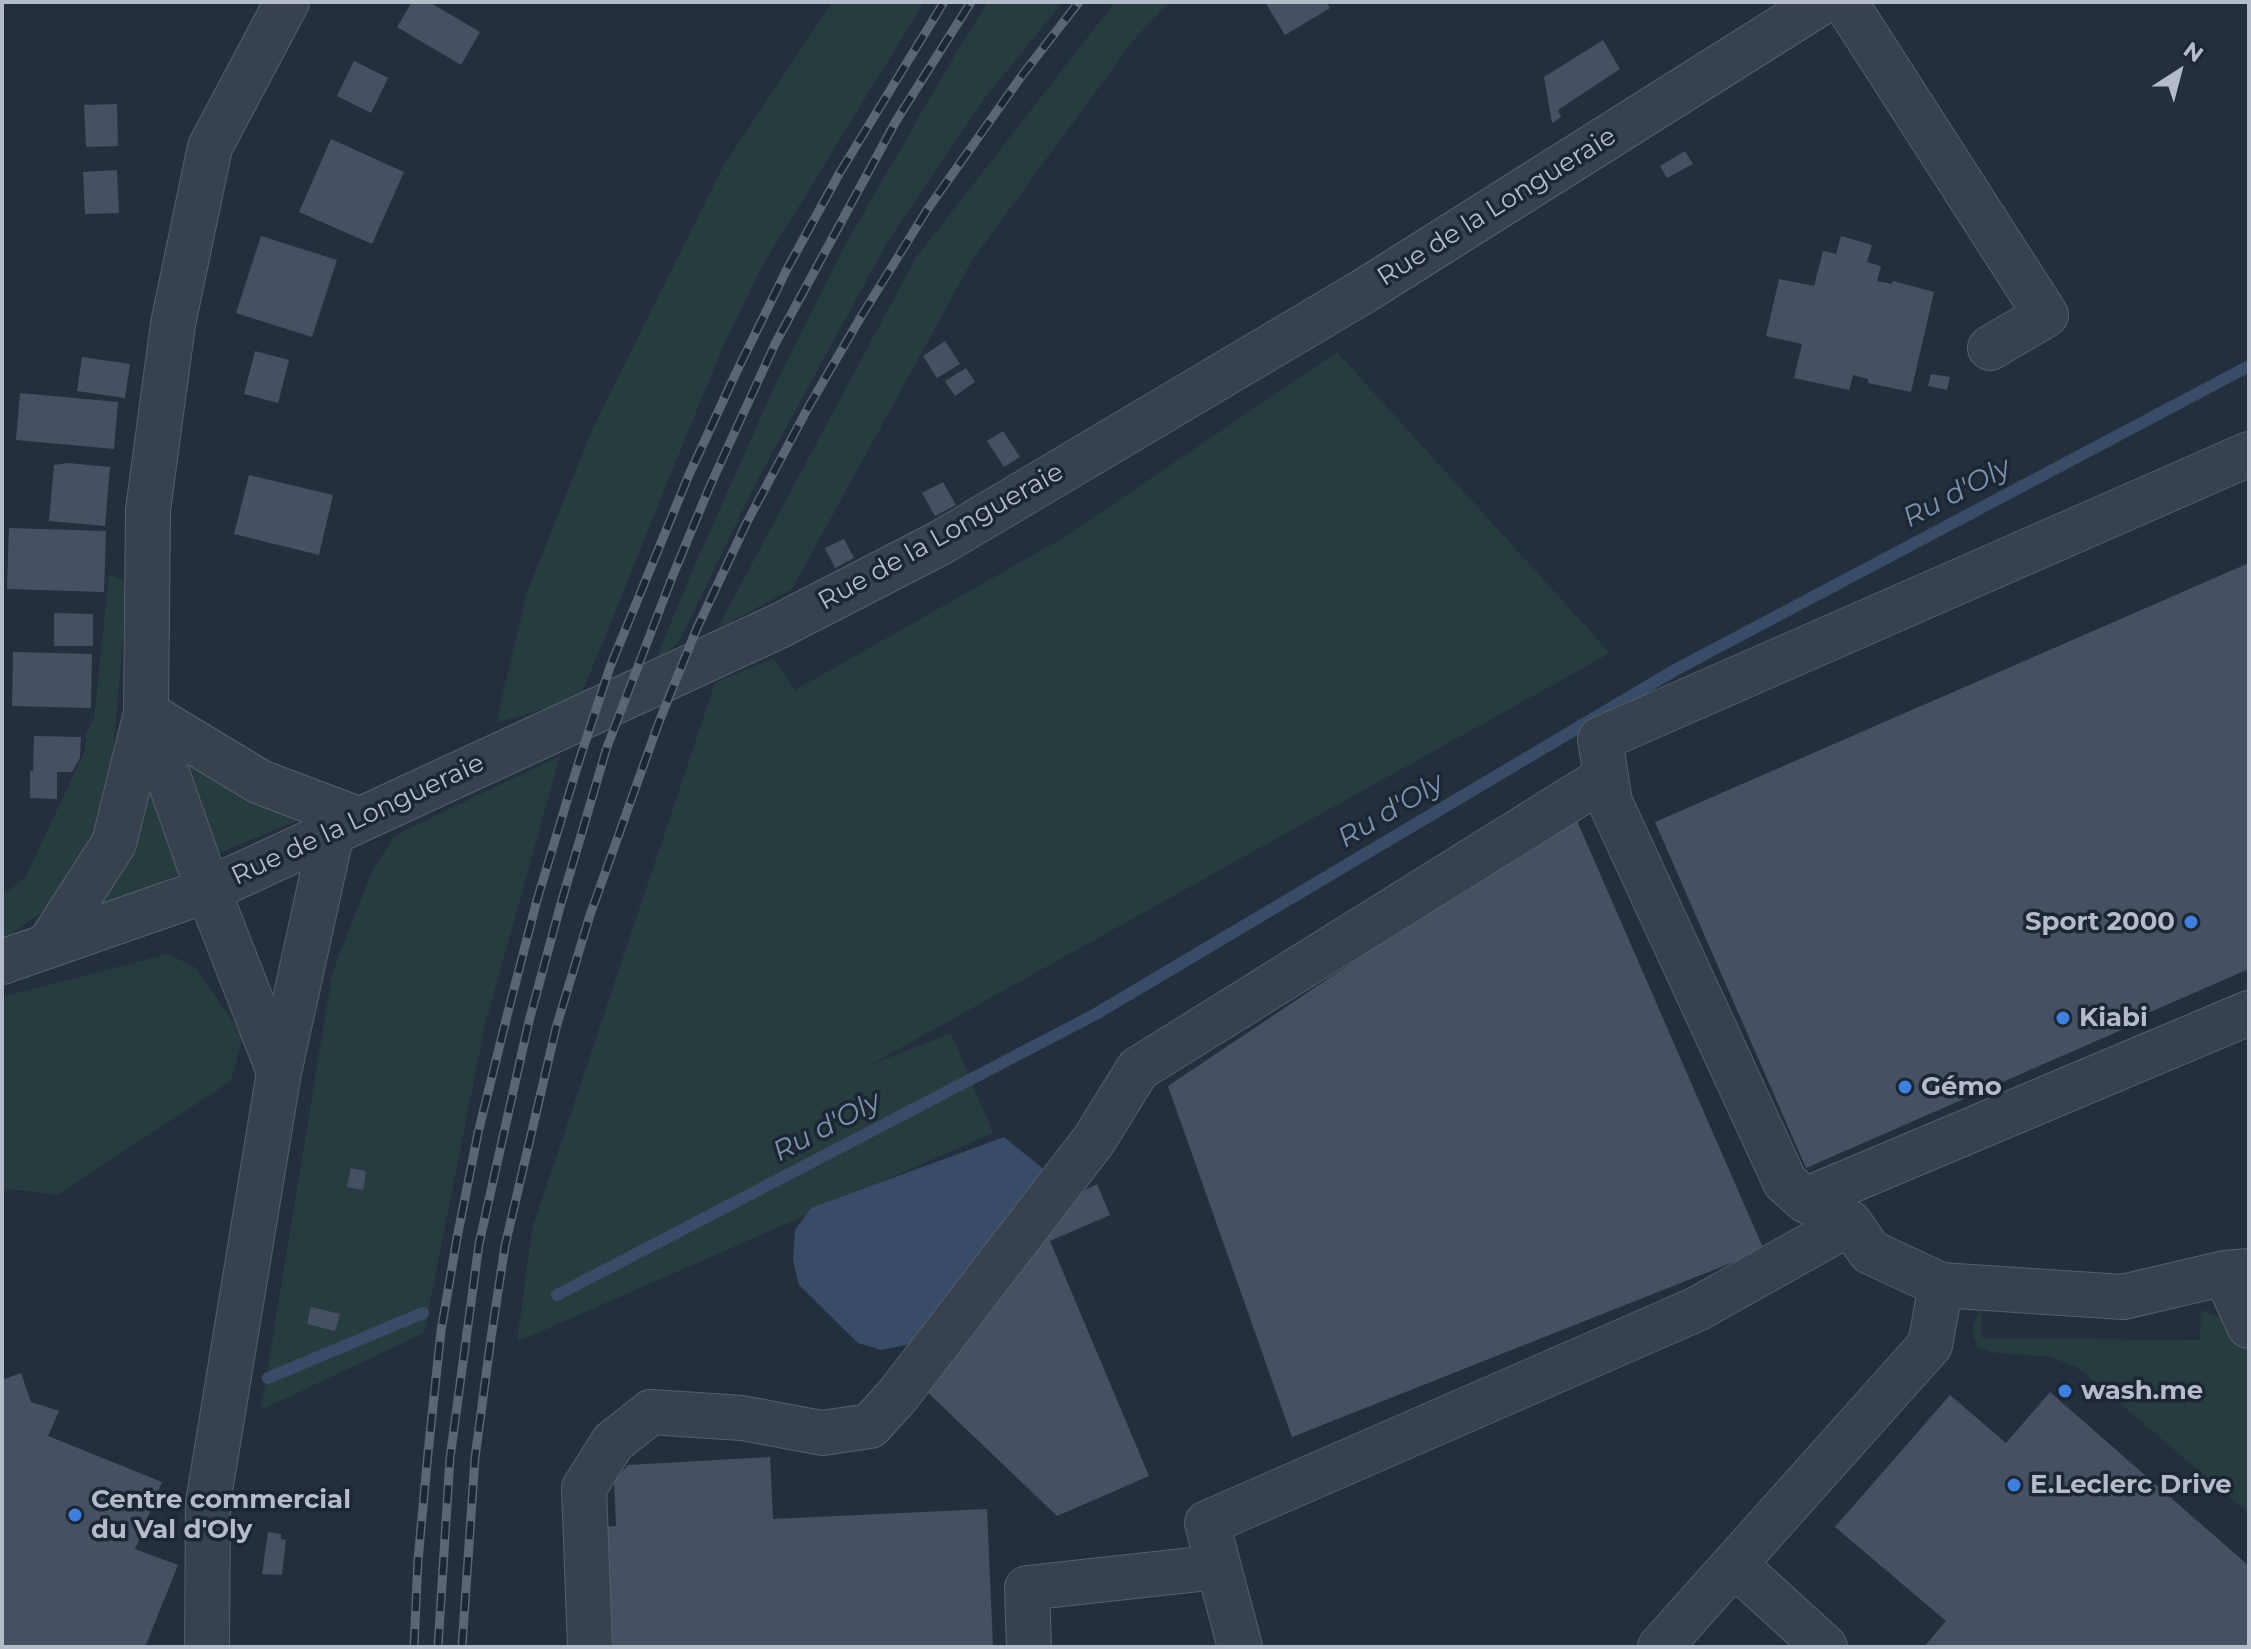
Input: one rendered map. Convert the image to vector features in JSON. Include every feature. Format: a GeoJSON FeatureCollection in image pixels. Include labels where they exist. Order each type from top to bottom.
{"type":"FeatureCollection","features":[{"type":"Feature","properties":{"kind":"street"},"geometry":{"type":"LineString","coordinates":[[48,946],[114,843],[146,713],[148,510],[173,324],[210,147],[287,2]]}},
{"type":"Feature","properties":{"kind":"street","name":"Rue de la Longueraie"},"geometry":{"type":"LineString","coordinates":[[2,962],[208,890],[779,626],[940,543],[1364,291],[1822,2]]}},
{"type":"Feature","properties":{"kind":"street"},"geometry":{"type":"LineString","coordinates":[[1845,2],[2046,315],[1990,348]]}},
{"type":"Feature","properties":{"kind":"street"},"geometry":{"type":"LineString","coordinates":[[2249,454],[1600,739],[1610,802],[1785,1182],[1805,1200],[1850,1223],[1870,1252],[1941,1285],[2123,1297],[2241,1264],[2249,1326]]}},
{"type":"Feature","properties":{"kind":"street"},"geometry":{"type":"LineString","coordinates":[[146,713],[260,782],[345,826],[279,1072],[208,1503],[207,1647]]}},
{"type":"Feature","properties":{"kind":"street"},"geometry":{"type":"LineString","coordinates":[[146,713],[208,890],[279,1072]]}},
{"type":"Feature","properties":{"kind":"street"},"geometry":{"type":"LineString","coordinates":[[590,1647],[584,1488],[613,1442],[651,1412],[742,1418],[822,1433],[870,1426],[898,1395],[1094,1140],[1138,1069],[1606,777]]}},
{"type":"Feature","properties":{"kind":"street"},"geometry":{"type":"LineString","coordinates":[[1805,1200],[2249,1013]]}},
{"type":"Feature","properties":{"kind":"street"},"geometry":{"type":"LineString","coordinates":[[1240,1647],[1207,1523],[1697,1309],[1850,1223]]}},
{"type":"Feature","properties":{"kind":"street"},"geometry":{"type":"LineString","coordinates":[[1660,1647],[1930,1345],[1941,1285]]}},
{"type":"Feature","properties":{"kind":"street"},"geometry":{"type":"LineString","coordinates":[[1734,1564],[1825,1647]]}},
{"type":"Feature","properties":{"kind":"street"},"geometry":{"type":"LineString","coordinates":[[1029,1647],[1027,1588],[1218,1567]]}},
{"type":"Feature","properties":{"kind":"green space"},"geometry":{"type":"Polygon","coordinates":[[[832,2],[924,2],[760,270],[721,351],[580,698],[496,723],[527,592],[593,428],[722,168],[832,2]]]}},
{"type":"Feature","properties":{"kind":"green space"},"geometry":{"type":"Polygon","coordinates":[[[988,2],[1063,2],[984,99],[888,241],[758,479],[679,642],[654,664],[776,383],[845,245],[988,2]]]}},
{"type":"Feature","properties":{"kind":"green space"},"geometry":{"type":"Polygon","coordinates":[[[1115,2],[1169,2],[1133,41],[973,259],[792,589],[717,629],[915,259],[1115,2]]]}},
{"type":"Feature","properties":{"kind":"green space"},"geometry":{"type":"Polygon","coordinates":[[[1337,352],[1610,653],[870,1065],[951,1033],[993,1133],[517,1342],[532,1229],[715,683],[774,658],[795,690],[1063,538],[1337,352]]]}},
{"type":"Feature","properties":{"kind":"green space"},"geometry":{"type":"Polygon","coordinates":[[[109,575],[128,582],[109,799],[86,849],[52,904],[2,941],[2,895],[25,878],[85,750],[86,732],[94,719],[109,575]]]}},
{"type":"Feature","properties":{"kind":"green space"},"geometry":{"type":"Polygon","coordinates":[[[560,756],[485,1025],[424,1333],[261,1410],[332,974],[372,871],[395,835],[560,756]]]}},
{"type":"Feature","properties":{"kind":"green space"},"geometry":{"type":"Polygon","coordinates":[[[188,764],[307,817],[216,854],[188,764]]]}},
{"type":"Feature","properties":{"kind":"green space"},"geometry":{"type":"Polygon","coordinates":[[[152,781],[185,871],[117,903],[99,905],[152,781]]]}},
{"type":"Feature","properties":{"kind":"green space"},"geometry":{"type":"Polygon","coordinates":[[[168,954],[196,968],[243,1036],[231,1081],[57,1195],[2,1188],[2,997],[168,954]]]}},
{"type":"Feature","properties":{"kind":"green space"},"geometry":{"type":"Polygon","coordinates":[[[1981,1307],[1982,1338],[2200,1340],[2201,1310],[2224,1319],[2249,1345],[2249,1516],[2077,1367],[2050,1357],[1998,1353],[1977,1346],[1974,1324],[1981,1307]]]}},
{"type":"Feature","properties":{"kind":"water"},"geometry":{"type":"Polygon","coordinates":[[[1004,1137],[1047,1172],[911,1344],[881,1350],[858,1343],[799,1285],[793,1260],[795,1230],[811,1208],[1004,1137]]]}},
{"type":"Feature","properties":{"kind":"building"},"geometry":{"type":"Polygon","coordinates":[[[412,2],[429,2],[480,32],[461,65],[397,27],[412,2]]]}},
{"type":"Feature","properties":{"kind":"building"},"geometry":{"type":"Polygon","coordinates":[[[1265,2],[1326,2],[1330,8],[1285,35],[1265,2]]]}},
{"type":"Feature","properties":{"kind":"building"},"geometry":{"type":"Polygon","coordinates":[[[1603,40],[1620,69],[1558,110],[1561,117],[1552,123],[1544,77],[1603,40]]]}},
{"type":"Feature","properties":{"kind":"building"},"geometry":{"type":"Polygon","coordinates":[[[354,61],[388,78],[371,113],[337,96],[354,61]]]}},
{"type":"Feature","properties":{"kind":"building"},"geometry":{"type":"Polygon","coordinates":[[[117,104],[118,146],[86,147],[84,105],[117,104]]]}},
{"type":"Feature","properties":{"kind":"building"},"geometry":{"type":"Polygon","coordinates":[[[331,139],[404,172],[372,244],[299,212],[331,139]]]}},
{"type":"Feature","properties":{"kind":"building"},"geometry":{"type":"Polygon","coordinates":[[[1685,151],[1693,164],[1667,178],[1660,166],[1685,151]]]}},
{"type":"Feature","properties":{"kind":"building"},"geometry":{"type":"Polygon","coordinates":[[[117,170],[119,213],[85,214],[83,172],[117,170]]]}},
{"type":"Feature","properties":{"kind":"building"},"geometry":{"type":"Polygon","coordinates":[[[261,236],[337,260],[312,337],[236,313],[261,236]]]}},
{"type":"Feature","properties":{"kind":"building"},"geometry":{"type":"Polygon","coordinates":[[[1841,236],[1872,245],[1867,262],[1881,266],[1877,281],[1892,284],[1893,281],[1934,292],[1911,392],[1868,383],[1868,379],[1853,375],[1849,390],[1794,378],[1802,344],[1766,336],[1779,279],[1814,286],[1823,251],[1836,254],[1841,236]]]}},
{"type":"Feature","properties":{"kind":"building"},"geometry":{"type":"Polygon","coordinates":[[[945,341],[960,364],[937,378],[923,356],[945,341]]]}},
{"type":"Feature","properties":{"kind":"building"},"geometry":{"type":"Polygon","coordinates":[[[255,351],[289,360],[278,403],[244,394],[255,351]]]}},
{"type":"Feature","properties":{"kind":"building"},"geometry":{"type":"Polygon","coordinates":[[[82,357],[130,364],[125,398],[77,391],[82,357]]]}},
{"type":"Feature","properties":{"kind":"building"},"geometry":{"type":"Polygon","coordinates":[[[966,368],[975,382],[955,396],[945,381],[966,368]]]}},
{"type":"Feature","properties":{"kind":"building"},"geometry":{"type":"Polygon","coordinates":[[[1931,374],[1950,377],[1947,390],[1928,386],[1931,374]]]}},
{"type":"Feature","properties":{"kind":"building"},"geometry":{"type":"Polygon","coordinates":[[[20,393],[118,402],[114,449],[16,440],[20,393]]]}},
{"type":"Feature","properties":{"kind":"building"},"geometry":{"type":"Polygon","coordinates":[[[1003,431],[1020,457],[1004,467],[987,441],[1003,431]]]}},
{"type":"Feature","properties":{"kind":"building"},"geometry":{"type":"Polygon","coordinates":[[[68,463],[110,467],[105,526],[49,521],[54,465],[68,463]]]}},
{"type":"Feature","properties":{"kind":"building"},"geometry":{"type":"Polygon","coordinates":[[[249,475],[333,495],[319,555],[234,534],[249,475]]]}},
{"type":"Feature","properties":{"kind":"building"},"geometry":{"type":"Polygon","coordinates":[[[943,482],[956,505],[935,516],[922,493],[943,482]]]}},
{"type":"Feature","properties":{"kind":"building"},"geometry":{"type":"Polygon","coordinates":[[[9,528],[106,531],[104,592],[7,589],[9,528]]]}},
{"type":"Feature","properties":{"kind":"building"},"geometry":{"type":"Polygon","coordinates":[[[844,539],[854,558],[835,568],[825,548],[844,539]]]}},
{"type":"Feature","properties":{"kind":"building"},"geometry":{"type":"Polygon","coordinates":[[[2249,563],[2249,969],[2134,1019],[2135,1024],[1806,1168],[1655,822],[2249,563]]]}},
{"type":"Feature","properties":{"kind":"building"},"geometry":{"type":"Polygon","coordinates":[[[54,613],[93,614],[93,646],[54,646],[54,613]]]}},
{"type":"Feature","properties":{"kind":"building"},"geometry":{"type":"Polygon","coordinates":[[[13,652],[92,654],[91,708],[12,706],[13,652]]]}},
{"type":"Feature","properties":{"kind":"building"},"geometry":{"type":"Polygon","coordinates":[[[34,736],[81,737],[80,758],[72,772],[57,772],[57,799],[30,798],[34,736]]]}},
{"type":"Feature","properties":{"kind":"building"},"geometry":{"type":"Polygon","coordinates":[[[1574,814],[1764,1250],[1292,1437],[1168,1086],[1574,814]]]}},
{"type":"Feature","properties":{"kind":"building"},"geometry":{"type":"Polygon","coordinates":[[[351,1168],[366,1171],[363,1190],[347,1187],[351,1168]]]}},
{"type":"Feature","properties":{"kind":"building"},"geometry":{"type":"Polygon","coordinates":[[[1097,1184],[1110,1215],[1050,1241],[1149,1476],[1057,1516],[921,1386],[1079,1193],[1097,1184]]]}},
{"type":"Feature","properties":{"kind":"building"},"geometry":{"type":"Polygon","coordinates":[[[311,1307],[340,1314],[335,1331],[307,1324],[311,1307]]]}},
{"type":"Feature","properties":{"kind":"building","name":"Centre commercial du Val d'Oly"},"geometry":{"type":"Polygon","coordinates":[[[21,1373],[31,1402],[59,1411],[48,1436],[162,1482],[135,1549],[178,1565],[145,1647],[2,1647],[2,1380],[21,1373]]]}},
{"type":"Feature","properties":{"kind":"building","name":"E.Leclerc Drive"},"geometry":{"type":"Polygon","coordinates":[[[2050,1392],[2249,1566],[2249,1647],[1924,1647],[1946,1621],[1835,1527],[1950,1395],[2006,1443],[2050,1392]]]}},
{"type":"Feature","properties":{"kind":"building"},"geometry":{"type":"Polygon","coordinates":[[[770,1457],[773,1519],[987,1509],[993,1647],[608,1647],[603,1527],[616,1526],[614,1481],[628,1465],[770,1457]]]}},
{"type":"Feature","properties":{"kind":"building"},"geometry":{"type":"Polygon","coordinates":[[[268,1532],[281,1534],[281,1539],[286,1540],[282,1575],[262,1574],[268,1532]]]}},
{"type":"Feature","properties":{"kind":"waterway","name":"Ru d'Oly"},"geometry":{"type":"LineString","coordinates":[[557,1295],[1094,1015],[1675,670],[2249,366]]}},
{"type":"Feature","properties":{"kind":"waterway","name":"Ru d'Oly"},"geometry":{"type":"LineString","coordinates":[[268,1378],[423,1313]]}},
{"type":"Feature","properties":{"kind":"railway"},"geometry":{"type":"LineString","coordinates":[[414,1647],[428,1453],[441,1331],[457,1238],[478,1133],[507,1016],[537,900],[579,761],[610,667],[688,477],[735,375],[787,269],[839,174],[944,2]]}},
{"type":"Feature","properties":{"kind":"railway"},"geometry":{"type":"LineString","coordinates":[[438,1647],[450,1458],[479,1244],[529,1021],[607,747],[710,486],[775,344],[896,121],[971,2]]}},
{"type":"Feature","properties":{"kind":"railway"},"geometry":{"type":"LineString","coordinates":[[462,1647],[475,1458],[505,1246],[556,1028],[590,915],[659,722],[697,628],[746,524],[862,315],[927,210],[1023,74],[1079,2]]}},
{"type":"Feature","properties":{"kind":"place","name":"Sport 2000"},"geometry":{"type":"Point","coordinates":[2191,922]}},
{"type":"Feature","properties":{"kind":"place","name":"Kiabi"},"geometry":{"type":"Point","coordinates":[2063,1018]}},
{"type":"Feature","properties":{"kind":"place","name":"Gémo"},"geometry":{"type":"Point","coordinates":[1905,1087]}},
{"type":"Feature","properties":{"kind":"place","name":"wash.me"},"geometry":{"type":"Point","coordinates":[2065,1391]}},
{"type":"Feature","properties":{"kind":"place","name":"E.Leclerc Drive"},"geometry":{"type":"Point","coordinates":[2014,1485]}},
{"type":"Feature","properties":{"kind":"place","name":"Centre commercial du Val d'Oly"},"geometry":{"type":"Point","coordinates":[75,1515]}}]}
